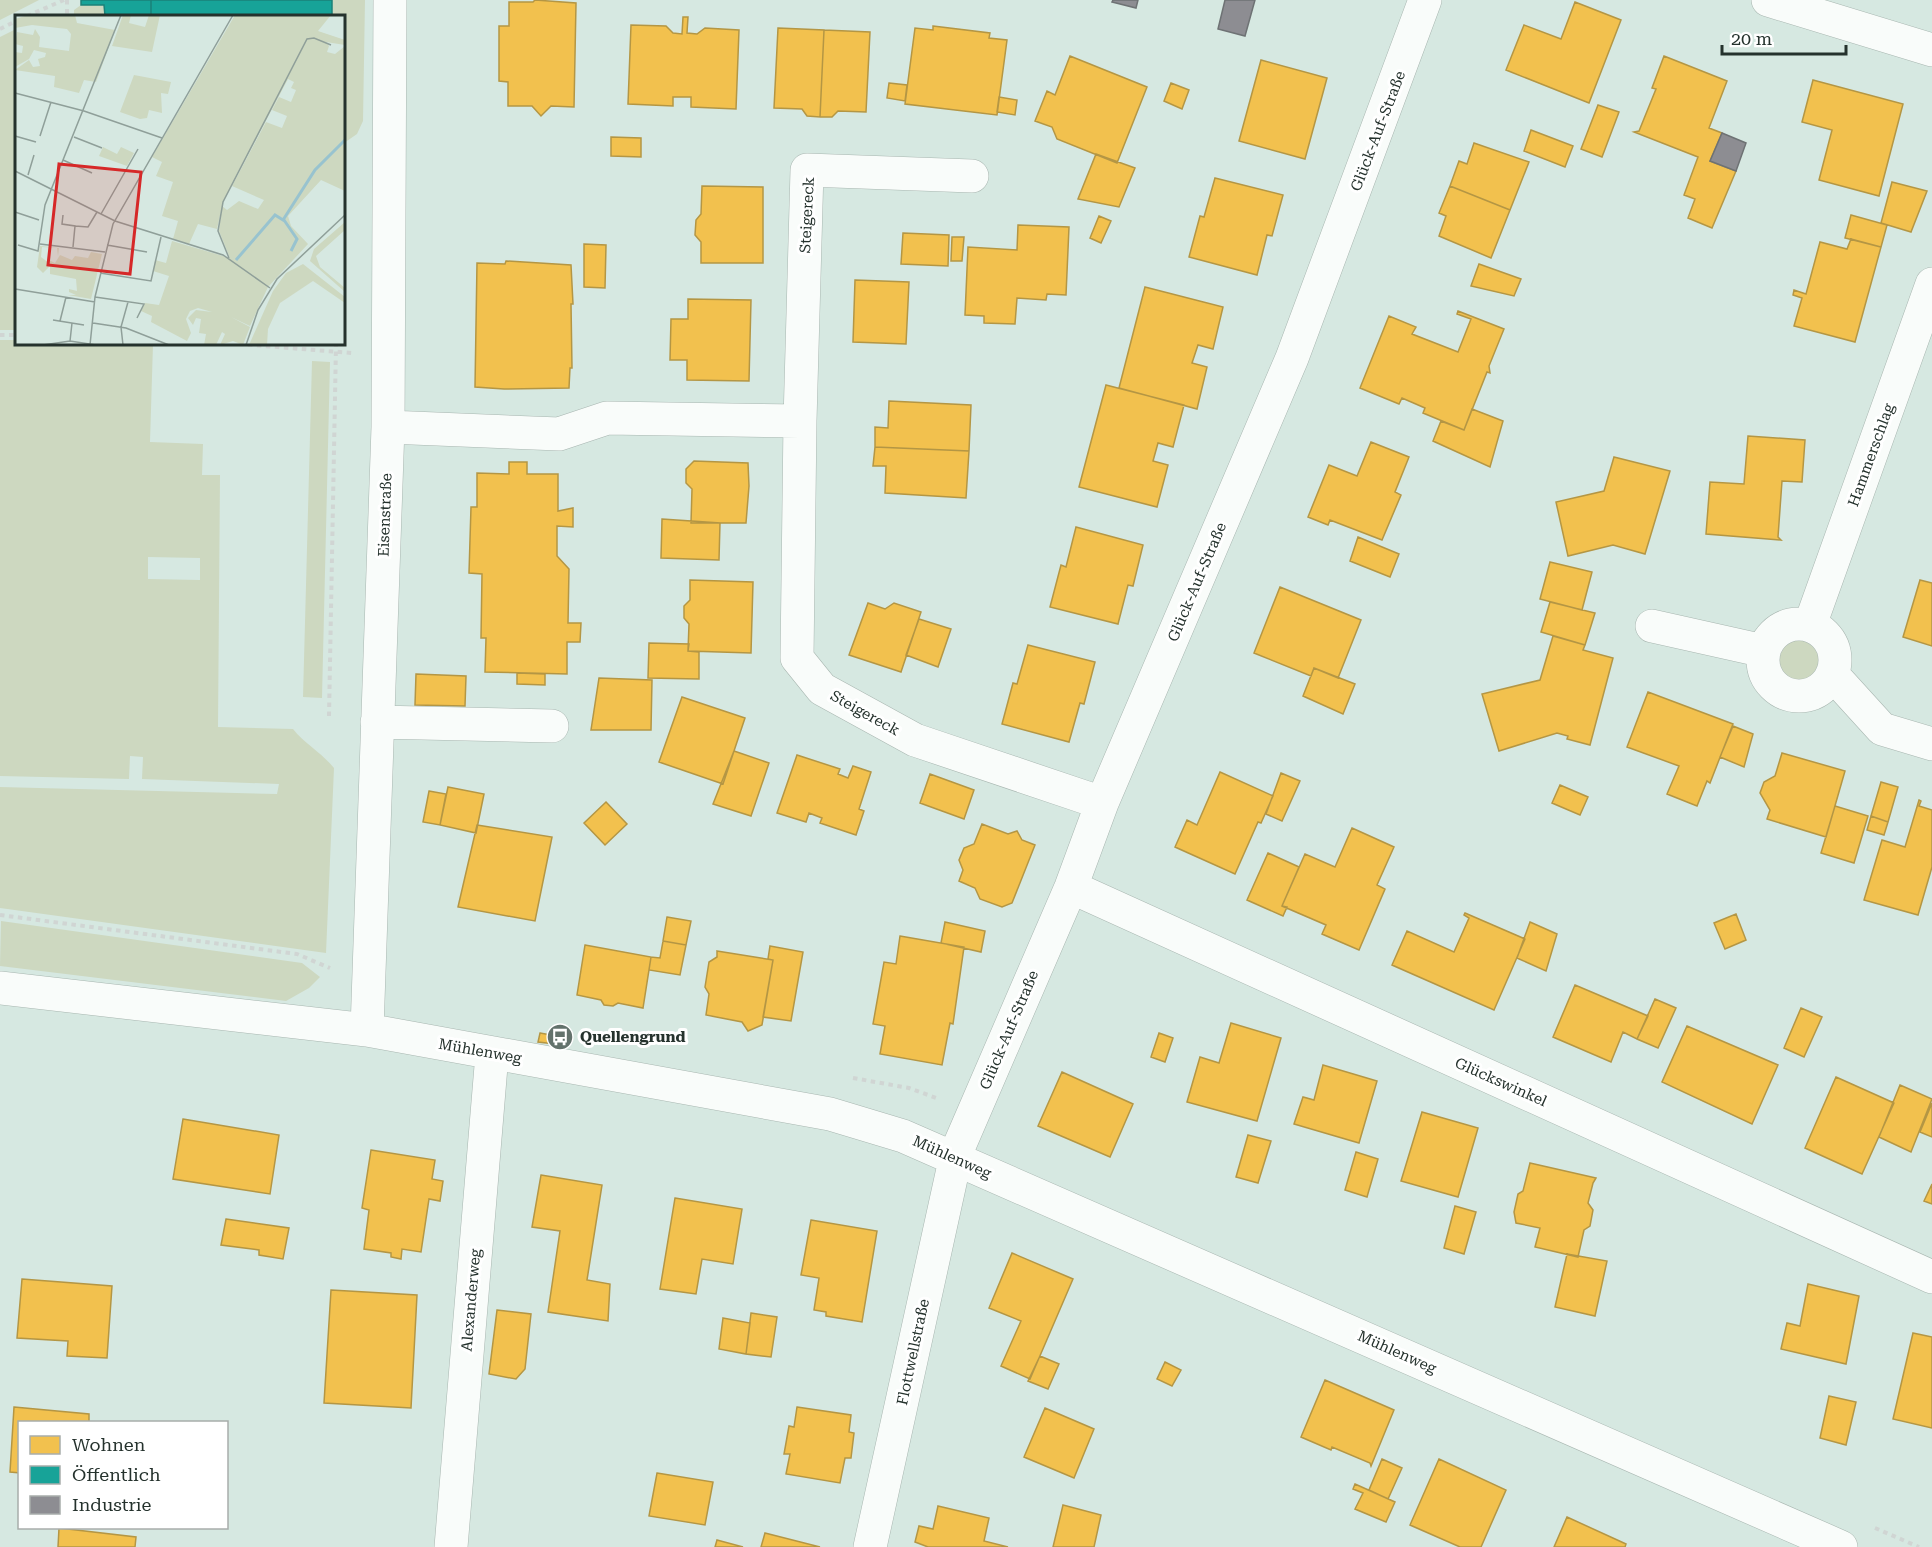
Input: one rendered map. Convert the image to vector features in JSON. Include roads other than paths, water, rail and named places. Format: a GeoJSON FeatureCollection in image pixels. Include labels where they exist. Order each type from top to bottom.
{"type":"FeatureCollection","features":[{"type":"Feature","properties":{"kind":"street","name":"Eisenstraße"},"geometry":{"type":"LineString","coordinates":[[367,1030],[388,427],[390,0]]}},
{"type":"Feature","properties":{"kind":"street","name":"Glück-Auf-Straße"},"geometry":{"type":"LineString","coordinates":[[955,1158],[1071,887],[1102,803],[1292,358],[1425,0]]}},
{"type":"Feature","properties":{"kind":"street"},"geometry":{"type":"LineString","coordinates":[[1768,0],[1932,50]]}},
{"type":"Feature","properties":{"kind":"street","name":"Steigereck"},"geometry":{"type":"LineString","coordinates":[[972,176],[807,170],[800,421],[797,658],[822,689],[915,740],[1102,803]]}},
{"type":"Feature","properties":{"kind":"street","name":"Hammerschlag"},"geometry":{"type":"LineString","coordinates":[[1810,625],[1932,284]]}},
{"type":"Feature","properties":{"kind":"street"},"geometry":{"type":"LineString","coordinates":[[388,427],[560,434],[606,418],[800,421]]}},
{"type":"Feature","properties":{"kind":"street"},"geometry":{"type":"LineString","coordinates":[[1810,625],[1829,639],[1835,662],[1826,684],[1817,691],[1794,695],[1783,692],[1767,675],[1764,651],[1769,641],[1787,626],[1810,625]]}},
{"type":"Feature","properties":{"kind":"street"},"geometry":{"type":"LineString","coordinates":[[1652,626],[1764,651]]}},
{"type":"Feature","properties":{"kind":"street"},"geometry":{"type":"LineString","coordinates":[[1832,674],[1882,729],[1932,744]]}},
{"type":"Feature","properties":{"kind":"street"},"geometry":{"type":"LineString","coordinates":[[377,722],[552,726]]}},
{"type":"Feature","properties":{"kind":"street","name":"Glückswinkel"},"geometry":{"type":"LineString","coordinates":[[1071,887],[1932,1277]]}},
{"type":"Feature","properties":{"kind":"street","name":"Mühlenweg"},"geometry":{"type":"LineString","coordinates":[[0,987],[367,1030],[830,1114],[903,1136],[1840,1547]]}},
{"type":"Feature","properties":{"kind":"street","name":"Alexanderweg"},"geometry":{"type":"LineString","coordinates":[[451,1547],[492,1054]]}},
{"type":"Feature","properties":{"kind":"street","name":"Flottwellstraße"},"geometry":{"type":"LineString","coordinates":[[870,1547],[955,1158]]}},
{"type":"Feature","properties":{"kind":"place","name":"Quellengrund"},"geometry":{"type":"Point","coordinates":[560,1037]}}]}
